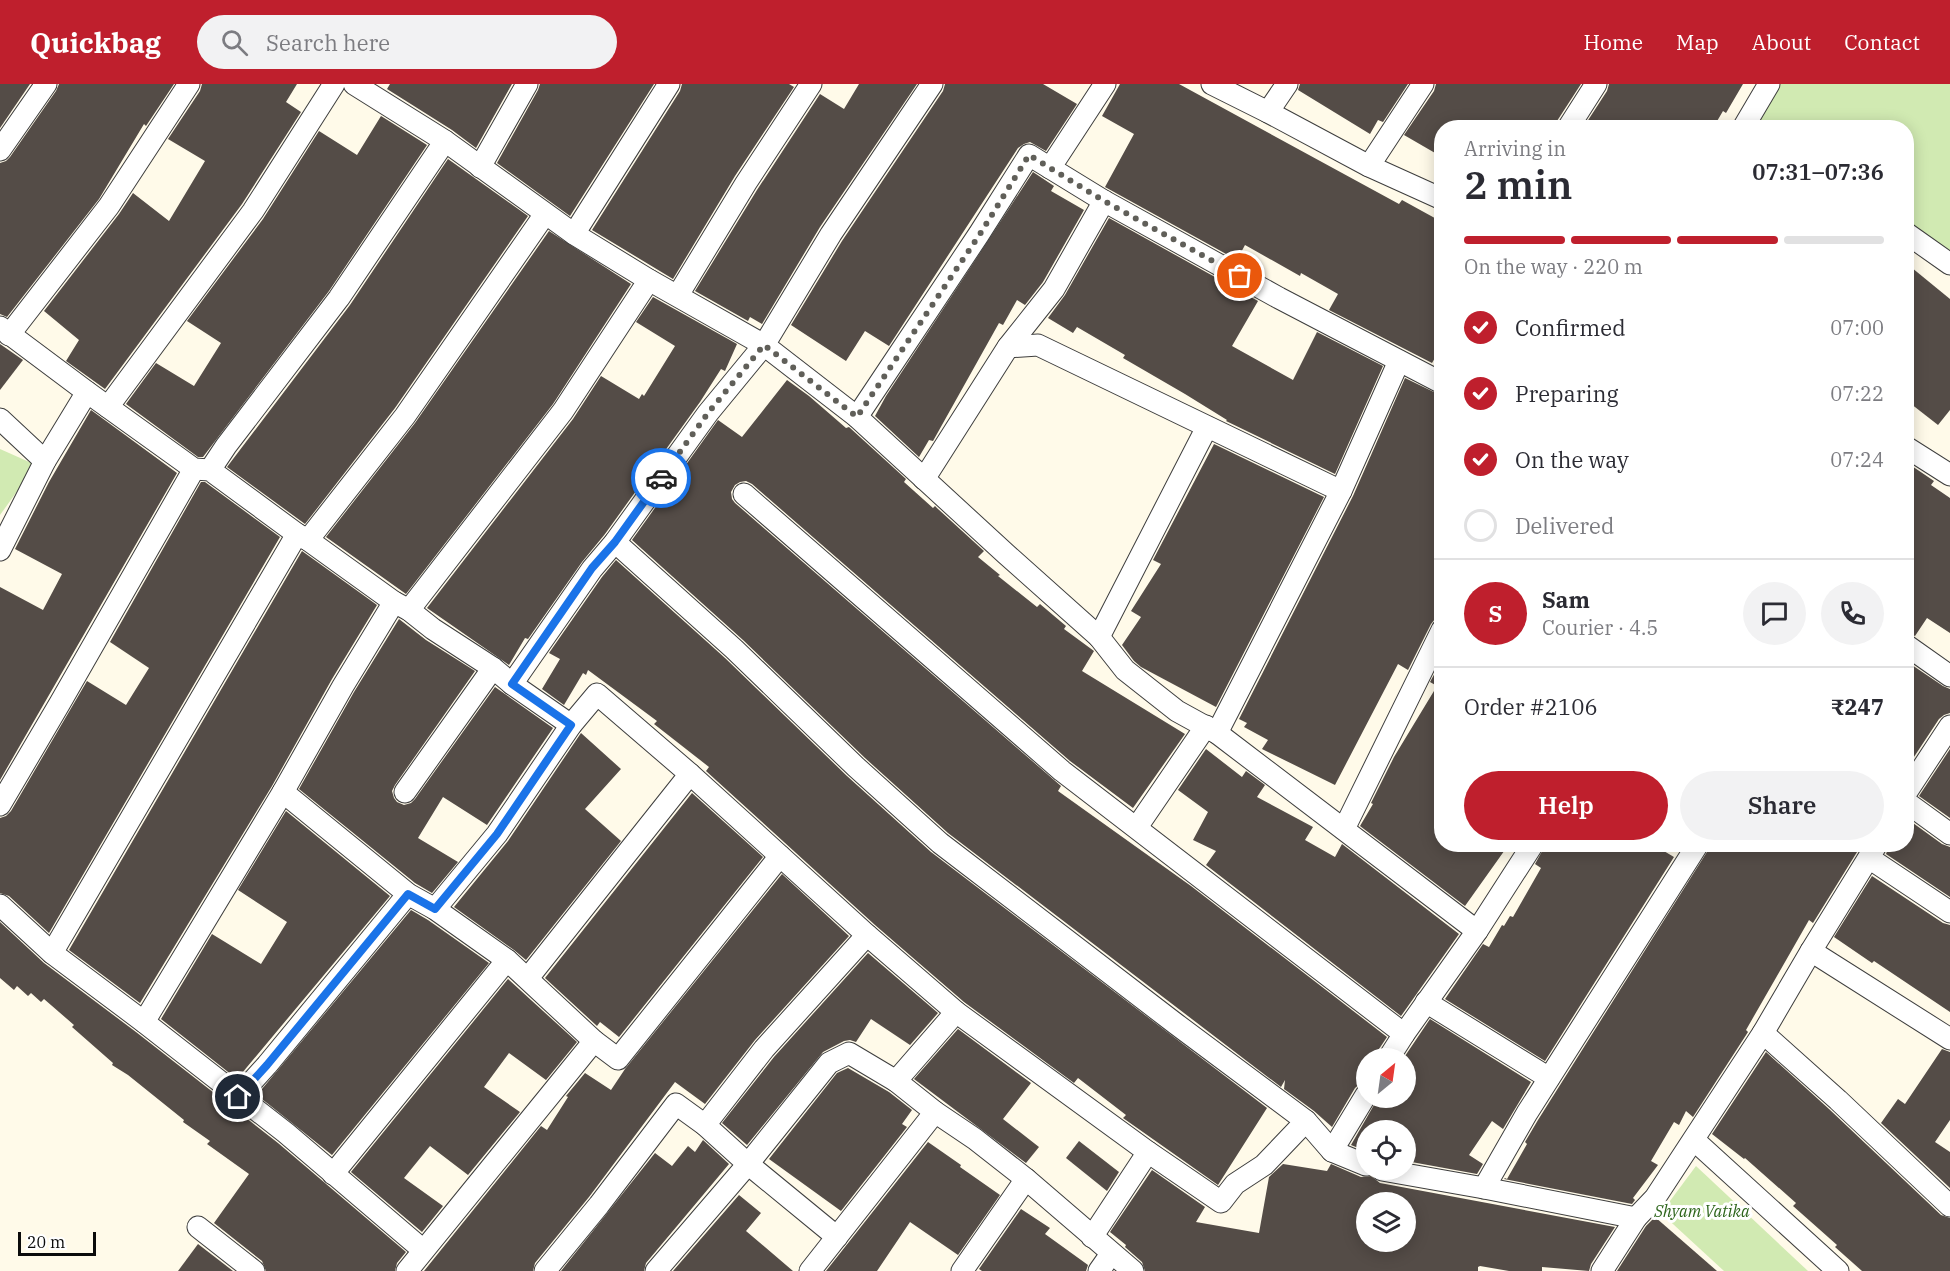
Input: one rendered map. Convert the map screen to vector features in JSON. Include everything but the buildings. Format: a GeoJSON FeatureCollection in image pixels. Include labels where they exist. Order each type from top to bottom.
{"type":"FeatureCollection","features":[{"type":"Feature","properties":{"kind":"street"},"geometry":{"type":"LineString","coordinates":[[0,150],[46,84]]}},
{"type":"Feature","properties":{"kind":"street"},"geometry":{"type":"LineString","coordinates":[[189,84],[109,206],[4,331],[108,407],[493,668],[571,725]]}},
{"type":"Feature","properties":{"kind":"street"},"geometry":{"type":"LineString","coordinates":[[108,407],[253,211],[334,84]]}},
{"type":"Feature","properties":{"kind":"street"},"geometry":{"type":"LineString","coordinates":[[354,84],[379,90],[480,167],[574,234],[649,280],[764,345],[857,417],[1099,637],[1125,670],[1177,711],[1212,730],[1477,931]]}},
{"type":"Feature","properties":{"kind":"street"},"geometry":{"type":"LineString","coordinates":[[480,167],[527,84]]}},
{"type":"Feature","properties":{"kind":"street"},"geometry":{"type":"LineString","coordinates":[[574,234],[669,84]]}},
{"type":"Feature","properties":{"kind":"street"},"geometry":{"type":"LineString","coordinates":[[678,295],[746,183],[811,84]]}},
{"type":"Feature","properties":{"kind":"street"},"geometry":{"type":"LineString","coordinates":[[512,684],[592,568],[615,542],[708,413],[764,345],[831,234],[932,84]]}},
{"type":"Feature","properties":{"kind":"street"},"geometry":{"type":"LineString","coordinates":[[1050,168],[1105,84]]}},
{"type":"Feature","properties":{"kind":"street"},"geometry":{"type":"LineString","coordinates":[[1212,84],[1370,166],[1434,195]]}},
{"type":"Feature","properties":{"kind":"street"},"geometry":{"type":"LineString","coordinates":[[1268,112],[1287,84]]}},
{"type":"Feature","properties":{"kind":"street"},"geometry":{"type":"LineString","coordinates":[[1370,166],[1423,84]]}},
{"type":"Feature","properties":{"kind":"street"},"geometry":{"type":"LineString","coordinates":[[1573,120],[1596,84]]}},
{"type":"Feature","properties":{"kind":"street"},"geometry":{"type":"LineString","coordinates":[[1753,120],[1769,84]]}},
{"type":"Feature","properties":{"kind":"street"},"geometry":{"type":"LineString","coordinates":[[0,805],[202,469],[226,446],[339,298],[445,141]]}},
{"type":"Feature","properties":{"kind":"street"},"geometry":{"type":"LineString","coordinates":[[857,417],[980,234],[1029,155],[1104,201],[1279,298],[1434,379]]}},
{"type":"Feature","properties":{"kind":"street"},"geometry":{"type":"LineString","coordinates":[[924,479],[1008,347],[1054,289],[1104,201]]}},
{"type":"Feature","properties":{"kind":"street"},"geometry":{"type":"LineString","coordinates":[[52,953],[302,537],[405,416],[545,214]]}},
{"type":"Feature","properties":{"kind":"street"},"geometry":{"type":"LineString","coordinates":[[1914,239],[1950,264]]}},
{"type":"Feature","properties":{"kind":"street"},"geometry":{"type":"LineString","coordinates":[[144,1022],[283,792],[343,686],[401,606],[563,411],[649,280]]}},
{"type":"Feature","properties":{"kind":"street"},"geometry":{"type":"LineString","coordinates":[[1008,347],[1038,345],[1341,491]]}},
{"type":"Feature","properties":{"kind":"street"},"geometry":{"type":"LineString","coordinates":[[1137,827],[1212,730],[1341,491],[1400,361]]}},
{"type":"Feature","properties":{"kind":"street"},"geometry":{"type":"LineString","coordinates":[[0,550],[45,461],[87,392]]}},
{"type":"Feature","properties":{"kind":"street"},"geometry":{"type":"LineString","coordinates":[[0,419],[45,461]]}},
{"type":"Feature","properties":{"kind":"street"},"geometry":{"type":"LineString","coordinates":[[1099,637],[1207,427]]}},
{"type":"Feature","properties":{"kind":"street"},"geometry":{"type":"LineString","coordinates":[[1914,452],[1950,476]]}},
{"type":"Feature","properties":{"kind":"street"},"geometry":{"type":"LineString","coordinates":[[744,494],[1062,771],[1404,1034]]}},
{"type":"Feature","properties":{"kind":"street"},"geometry":{"type":"LineString","coordinates":[[615,542],[734,649],[856,767],[940,843],[1306,1121],[1332,1151],[1356,1161]]}},
{"type":"Feature","properties":{"kind":"street"},"geometry":{"type":"LineString","coordinates":[[1344,829],[1434,646]]}},
{"type":"Feature","properties":{"kind":"street"},"geometry":{"type":"LineString","coordinates":[[1914,651],[1950,676]]}},
{"type":"Feature","properties":{"kind":"street"},"geometry":{"type":"LineString","coordinates":[[405,792],[493,668]]}},
{"type":"Feature","properties":{"kind":"street"},"geometry":{"type":"LineString","coordinates":[[435,909],[497,834],[571,725],[597,694],[690,774],[867,935],[957,1012],[1148,1152],[1221,1202],[1235,1184],[1264,1166],[1306,1121]]}},
{"type":"Feature","properties":{"kind":"street"},"geometry":{"type":"LineString","coordinates":[[1914,781],[1950,726]]}},
{"type":"Feature","properties":{"kind":"street"},"geometry":{"type":"LineString","coordinates":[[528,978],[690,774]]}},
{"type":"Feature","properties":{"kind":"street"},"geometry":{"type":"LineString","coordinates":[[283,792],[408,894],[435,909],[507,960],[594,1041],[618,1059],[780,856]]}},
{"type":"Feature","properties":{"kind":"street"},"geometry":{"type":"LineString","coordinates":[[1914,808],[1950,834]]}},
{"type":"Feature","properties":{"kind":"street"},"geometry":{"type":"LineString","coordinates":[[1395,1048],[1477,931],[1528,852]]}},
{"type":"Feature","properties":{"kind":"street"},"geometry":{"type":"LineString","coordinates":[[1484,1188],[1527,1113],[1693,852]]}},
{"type":"Feature","properties":{"kind":"street"},"geometry":{"type":"LineString","coordinates":[[1602,1271],[1636,1218],[1655,1198],[1694,1140],[1763,1033],[1872,852]]}},
{"type":"Feature","properties":{"kind":"street"},"geometry":{"type":"LineString","coordinates":[[1874,852],[1950,912]]}},
{"type":"Feature","properties":{"kind":"street"},"geometry":{"type":"LineString","coordinates":[[238,1097],[408,894]]}},
{"type":"Feature","properties":{"kind":"street"},"geometry":{"type":"LineString","coordinates":[[0,905],[52,953],[286,1133],[423,1250]]}},
{"type":"Feature","properties":{"kind":"street"},"geometry":{"type":"LineString","coordinates":[[705,1125],[764,1049],[867,935]]}},
{"type":"Feature","properties":{"kind":"street"},"geometry":{"type":"LineString","coordinates":[[1811,951],[1950,1039]]}},
{"type":"Feature","properties":{"kind":"street"},"geometry":{"type":"LineString","coordinates":[[333,1174],[507,960]]}},
{"type":"Feature","properties":{"kind":"street"},"geometry":{"type":"LineString","coordinates":[[1426,1002],[1549,1078]]}},
{"type":"Feature","properties":{"kind":"street"},"geometry":{"type":"LineString","coordinates":[[896,1081],[957,1012]]}},
{"type":"Feature","properties":{"kind":"street"},"geometry":{"type":"LineString","coordinates":[[1763,1033],[1950,1206]]}},
{"type":"Feature","properties":{"kind":"street"},"geometry":{"type":"LineString","coordinates":[[407,1271],[594,1041]]}},
{"type":"Feature","properties":{"kind":"street"},"geometry":{"type":"LineString","coordinates":[[656,1271],[748,1164],[829,1063],[849,1053],[896,1081],[1026,1179],[1092,1237],[1105,1263],[1133,1271]]}},
{"type":"Feature","properties":{"kind":"street"},"geometry":{"type":"LineString","coordinates":[[545,1271],[676,1104],[705,1125],[748,1164],[837,1237]]}},
{"type":"Feature","properties":{"kind":"street"},"geometry":{"type":"LineString","coordinates":[[1332,1151],[1358,1108]]}},
{"type":"Feature","properties":{"kind":"street"},"geometry":{"type":"LineString","coordinates":[[810,1271],[935,1112]]}},
{"type":"Feature","properties":{"kind":"street"},"geometry":{"type":"LineString","coordinates":[[1694,1140],[1835,1270]]}},
{"type":"Feature","properties":{"kind":"street"},"geometry":{"type":"LineString","coordinates":[[1092,1237],[1148,1152]]}},
{"type":"Feature","properties":{"kind":"street"},"geometry":{"type":"LineString","coordinates":[[1416,1176],[1636,1218]]}},
{"type":"Feature","properties":{"kind":"street"},"geometry":{"type":"LineString","coordinates":[[962,1271],[1026,1179]]}},
{"type":"Feature","properties":{"kind":"street"},"geometry":{"type":"LineString","coordinates":[[198,1227],[254,1271]]}},
{"type":"Feature","properties":{"kind":"green space"},"geometry":{"type":"Polygon","coordinates":[[[1770,84],[1950,84],[1950,271],[1914,248],[1914,120],[1748,120],[1770,84]]]}},
{"type":"Feature","properties":{"kind":"green space"},"geometry":{"type":"Polygon","coordinates":[[[0,449],[36,465],[0,515],[0,449]]]}},
{"type":"Feature","properties":{"kind":"green space","name":"Shyam Vatika"},"geometry":{"type":"Polygon","coordinates":[[[1696,1166],[1808,1271],[1724,1271],[1661,1213],[1696,1166]]]}},
{"type":"Feature","properties":{"kind":"way so far"},"geometry":{"type":"LineString","coordinates":[[661,478],[708,413],[764,345],[857,417],[980,234],[1029,155],[1104,201],[1240,276]]}},
{"type":"Feature","properties":{"kind":"route"},"geometry":{"type":"LineString","coordinates":[[238,1097],[408,894],[435,909],[497,834],[571,725],[512,684],[592,568],[615,542],[661,478]]}}]}
